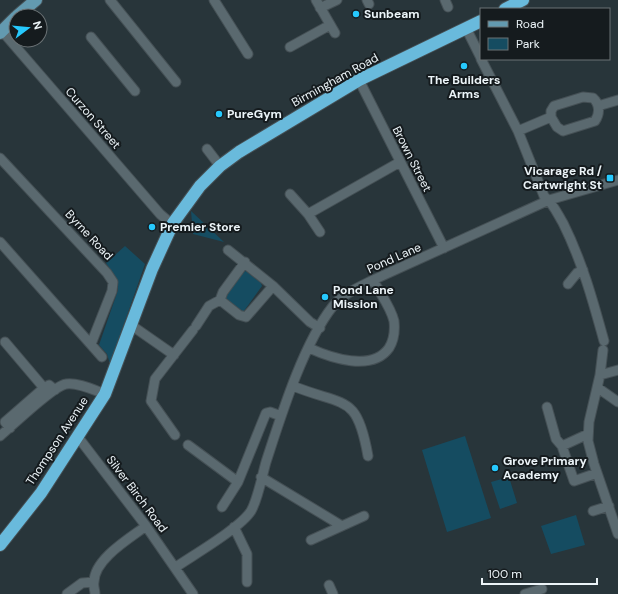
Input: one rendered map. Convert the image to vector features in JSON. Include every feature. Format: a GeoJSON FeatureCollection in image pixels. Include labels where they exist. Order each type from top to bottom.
{"type":"FeatureCollection","features":[{"type":"Feature","properties":{"kind":"highway"},"geometry":{"type":"LineString","coordinates":[[507,8],[523,0]]}},
{"type":"Feature","properties":{"kind":"highway","name":"Birmingham Road"},"geometry":{"type":"LineString","coordinates":[[123,344],[152,269],[173,223],[200,186],[220,166],[239,152],[359,80],[480,21]]}},
{"type":"Feature","properties":{"kind":"highway","name":"Thompson Avenue"},"geometry":{"type":"LineString","coordinates":[[0,545],[41,493],[105,394],[123,344]]}},
{"type":"Feature","properties":{"kind":"main road"},"geometry":{"type":"LineString","coordinates":[[27,8],[36,0]]}},
{"type":"Feature","properties":{"kind":"street"},"geometry":{"type":"LineString","coordinates":[[110,0],[176,82]]}},
{"type":"Feature","properties":{"kind":"street"},"geometry":{"type":"LineString","coordinates":[[214,0],[248,54]]}},
{"type":"Feature","properties":{"kind":"street"},"geometry":{"type":"LineString","coordinates":[[335,33],[318,4],[337,0]]}},
{"type":"Feature","properties":{"kind":"street"},"geometry":{"type":"LineString","coordinates":[[290,47],[330,25]]}},
{"type":"Feature","properties":{"kind":"street"},"geometry":{"type":"LineString","coordinates":[[466,28],[480,57]]}},
{"type":"Feature","properties":{"kind":"street","name":"Curzon Street"},"geometry":{"type":"LineString","coordinates":[[1,32],[160,214],[167,220]]}},
{"type":"Feature","properties":{"kind":"street"},"geometry":{"type":"LineString","coordinates":[[91,37],[135,91]]}},
{"type":"Feature","properties":{"kind":"street"},"geometry":{"type":"LineString","coordinates":[[482,60],[518,131],[544,196],[549,200],[573,243],[584,270],[603,346],[598,388],[592,405],[588,434],[590,450],[618,534]]}},
{"type":"Feature","properties":{"kind":"street","name":"Brown Street"},"geometry":{"type":"LineString","coordinates":[[359,80],[444,248]]}},
{"type":"Feature","properties":{"kind":"street"},"geometry":{"type":"LineString","coordinates":[[583,97],[593,98],[598,106],[598,115],[595,121],[563,131],[556,128],[551,117],[551,112],[554,106],[583,97]]}},
{"type":"Feature","properties":{"kind":"street"},"geometry":{"type":"LineString","coordinates":[[598,106],[618,100]]}},
{"type":"Feature","properties":{"kind":"street"},"geometry":{"type":"LineString","coordinates":[[518,131],[551,117]]}},
{"type":"Feature","properties":{"kind":"street"},"geometry":{"type":"LineString","coordinates":[[207,149],[220,166]]}},
{"type":"Feature","properties":{"kind":"street","name":"Byrne Road"},"geometry":{"type":"LineString","coordinates":[[0,158],[107,273],[113,282],[112,292],[91,344]]}},
{"type":"Feature","properties":{"kind":"street"},"geometry":{"type":"LineString","coordinates":[[305,211],[400,162]]}},
{"type":"Feature","properties":{"kind":"street","name":"Pond Lane"},"geometry":{"type":"LineString","coordinates":[[176,567],[234,527],[245,518],[252,509],[281,416],[293,386],[309,348],[332,307],[339,300],[348,293],[373,280],[549,200],[618,180]]}},
{"type":"Feature","properties":{"kind":"street"},"geometry":{"type":"LineString","coordinates":[[290,194],[305,211],[320,232]]}},
{"type":"Feature","properties":{"kind":"street"},"geometry":{"type":"LineString","coordinates":[[0,242],[102,357]]}},
{"type":"Feature","properties":{"kind":"street"},"geometry":{"type":"LineString","coordinates":[[228,250],[245,262],[273,286],[310,322],[320,328]]}},
{"type":"Feature","properties":{"kind":"street"},"geometry":{"type":"LineString","coordinates":[[175,435],[151,401],[155,379],[209,306],[220,300],[245,262]]}},
{"type":"Feature","properties":{"kind":"street"},"geometry":{"type":"LineString","coordinates":[[568,284],[577,273],[584,270]]}},
{"type":"Feature","properties":{"kind":"street"},"geometry":{"type":"LineString","coordinates":[[309,348],[329,356],[361,361],[375,359],[387,351],[394,337],[393,319],[373,280]]}},
{"type":"Feature","properties":{"kind":"street"},"geometry":{"type":"LineString","coordinates":[[220,300],[239,315],[246,317],[273,286]]}},
{"type":"Feature","properties":{"kind":"street"},"geometry":{"type":"LineString","coordinates":[[130,325],[174,355]]}},
{"type":"Feature","properties":{"kind":"street"},"geometry":{"type":"LineString","coordinates":[[5,342],[44,388]]}},
{"type":"Feature","properties":{"kind":"street"},"geometry":{"type":"LineString","coordinates":[[600,375],[618,370]]}},
{"type":"Feature","properties":{"kind":"street"},"geometry":{"type":"LineString","coordinates":[[0,436],[5,424],[32,404],[65,384],[74,384],[105,394]]}},
{"type":"Feature","properties":{"kind":"street"},"geometry":{"type":"LineString","coordinates":[[32,404],[44,388],[49,385],[54,390]]}},
{"type":"Feature","properties":{"kind":"street"},"geometry":{"type":"LineString","coordinates":[[293,386],[347,404],[356,413],[368,456]]}},
{"type":"Feature","properties":{"kind":"street"},"geometry":{"type":"LineString","coordinates":[[598,388],[618,402]]}},
{"type":"Feature","properties":{"kind":"street"},"geometry":{"type":"LineString","coordinates":[[547,407],[556,439],[562,446],[574,481],[597,473]]}},
{"type":"Feature","properties":{"kind":"street"},"geometry":{"type":"LineString","coordinates":[[222,507],[238,482],[266,414],[270,412],[281,416]]}},
{"type":"Feature","properties":{"kind":"street"},"geometry":{"type":"LineString","coordinates":[[562,446],[588,434]]}},
{"type":"Feature","properties":{"kind":"street","name":"Silver Birch Road"},"geometry":{"type":"LineString","coordinates":[[78,437],[176,567]]}},
{"type":"Feature","properties":{"kind":"street"},"geometry":{"type":"LineString","coordinates":[[188,445],[238,482]]}},
{"type":"Feature","properties":{"kind":"street"},"geometry":{"type":"LineString","coordinates":[[261,477],[342,526]]}},
{"type":"Feature","properties":{"kind":"street"},"geometry":{"type":"LineString","coordinates":[[593,511],[609,506]]}},
{"type":"Feature","properties":{"kind":"street"},"geometry":{"type":"LineString","coordinates":[[311,540],[364,516]]}},
{"type":"Feature","properties":{"kind":"street"},"geometry":{"type":"LineString","coordinates":[[95,594],[94,582],[97,569],[104,560],[146,526]]}},
{"type":"Feature","properties":{"kind":"street"},"geometry":{"type":"LineString","coordinates":[[234,527],[247,554],[247,582]]}},
{"type":"Feature","properties":{"kind":"street"},"geometry":{"type":"LineString","coordinates":[[176,567],[193,594]]}},
{"type":"Feature","properties":{"kind":"street"},"geometry":{"type":"LineString","coordinates":[[66,594],[82,583],[94,582]]}},
{"type":"Feature","properties":{"kind":"street"},"geometry":{"type":"LineString","coordinates":[[329,585],[333,594]]}},
{"type":"Feature","properties":{"kind":"street"},"geometry":{"type":"LineString","coordinates":[[526,594],[542,589]]}},
{"type":"Feature","properties":{"kind":"green space"},"geometry":{"type":"Polygon","coordinates":[[[191,211],[224,242],[193,234],[191,211]]]}},
{"type":"Feature","properties":{"kind":"green space"},"geometry":{"type":"Polygon","coordinates":[[[125,246],[145,264],[110,364],[107,354],[99,345],[118,290],[117,280],[106,263],[125,246]]]}},
{"type":"Feature","properties":{"kind":"green space"},"geometry":{"type":"Polygon","coordinates":[[[246,271],[261,283],[262,286],[244,311],[241,311],[225,299],[224,296],[242,272],[246,271]]]}},
{"type":"Feature","properties":{"kind":"green space"},"geometry":{"type":"Polygon","coordinates":[[[465,436],[491,518],[447,532],[422,450],[465,436]]]}},
{"type":"Feature","properties":{"kind":"green space"},"geometry":{"type":"Polygon","coordinates":[[[509,477],[517,503],[500,509],[491,482],[509,477]]]}},
{"type":"Feature","properties":{"kind":"green space"},"geometry":{"type":"Polygon","coordinates":[[[576,515],[585,545],[551,554],[541,526],[576,515]]]}},
{"type":"Feature","properties":{"kind":"place","name":"Sunbeam"},"geometry":{"type":"Point","coordinates":[356,14]}},
{"type":"Feature","properties":{"kind":"place","name":"The Builders Arms"},"geometry":{"type":"Point","coordinates":[464,66]}},
{"type":"Feature","properties":{"kind":"place","name":"PureGym"},"geometry":{"type":"Point","coordinates":[219,114]}},
{"type":"Feature","properties":{"kind":"place","name":"Vicarage Rd / Cartwright St"},"geometry":{"type":"Point","coordinates":[610,178]}},
{"type":"Feature","properties":{"kind":"place","name":"Premier Store"},"geometry":{"type":"Point","coordinates":[152,227]}},
{"type":"Feature","properties":{"kind":"place","name":"Pond Lane Mission"},"geometry":{"type":"Point","coordinates":[325,297]}},
{"type":"Feature","properties":{"kind":"place","name":"Grove Primary Academy"},"geometry":{"type":"Point","coordinates":[495,468]}}]}
